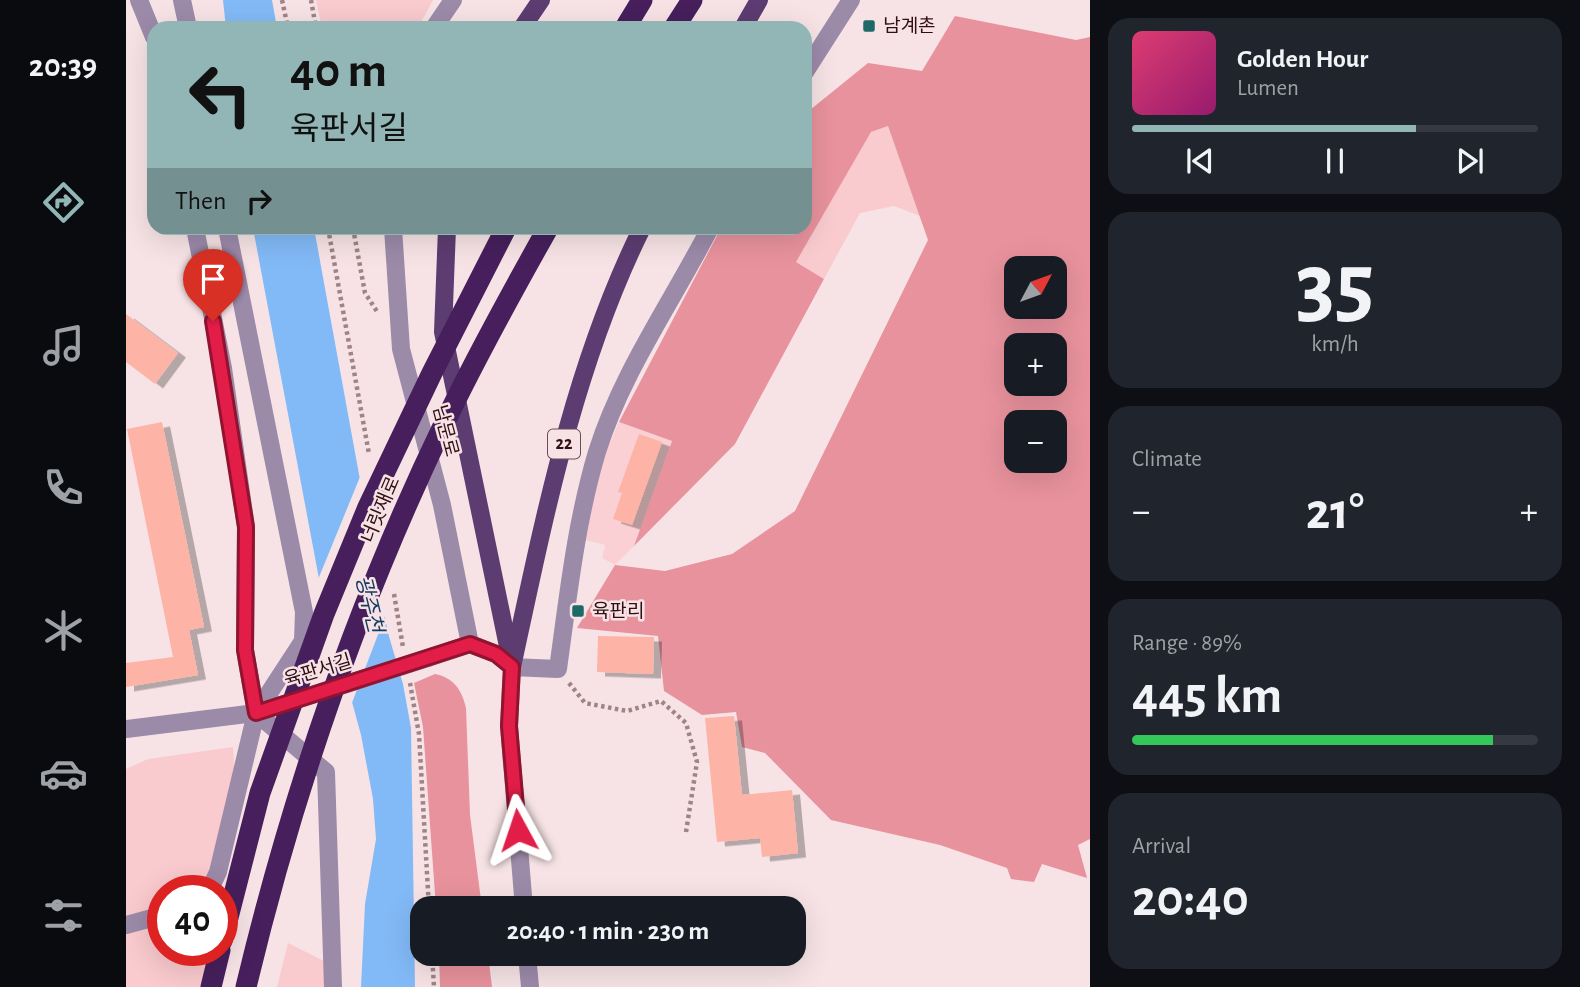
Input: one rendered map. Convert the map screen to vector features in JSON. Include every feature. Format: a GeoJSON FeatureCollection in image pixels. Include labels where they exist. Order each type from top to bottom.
{"type":"FeatureCollection","features":[{"type":"Feature","properties":{"kind":"highway"},"geometry":{"type":"LineString","coordinates":[[629,21],[642,0]]}},
{"type":"Feature","properties":{"kind":"highway"},"geometry":{"type":"LineString","coordinates":[[678,21],[692,0]]}},
{"type":"Feature","properties":{"kind":"highway","name":"너릿재로"},"geometry":{"type":"LineString","coordinates":[[238,879],[260,793],[324,614],[391,458],[502,235]]}},
{"type":"Feature","properties":{"kind":"highway","name":"너릿재로"},"geometry":{"type":"LineString","coordinates":[[246,987],[266,904],[305,778],[389,548],[443,424],[544,235]]}},
{"type":"Feature","properties":{"kind":"highway"},"geometry":{"type":"LineString","coordinates":[[211,987],[216,966]]}},
{"type":"Feature","properties":{"kind":"main road"},"geometry":{"type":"LineString","coordinates":[[527,21],[541,0]]}},
{"type":"Feature","properties":{"kind":"main road"},"geometry":{"type":"LineString","coordinates":[[747,21],[759,0]]}},
{"type":"Feature","properties":{"kind":"main road"},"geometry":{"type":"LineString","coordinates":[[447,235],[443,332],[512,667]]}},
{"type":"Feature","properties":{"kind":"main road","name":"22"},"geometry":{"type":"LineString","coordinates":[[512,667],[559,461],[603,315],[639,235]]}},
{"type":"Feature","properties":{"kind":"street"},"geometry":{"type":"LineString","coordinates":[[139,0],[148,21]]}},
{"type":"Feature","properties":{"kind":"street"},"geometry":{"type":"LineString","coordinates":[[182,0],[186,21]]}},
{"type":"Feature","properties":{"kind":"street"},"geometry":{"type":"LineString","coordinates":[[439,21],[453,0]]}},
{"type":"Feature","properties":{"kind":"street"},"geometry":{"type":"LineString","coordinates":[[812,61],[851,0]]}},
{"type":"Feature","properties":{"kind":"street"},"geometry":{"type":"LineString","coordinates":[[196,235],[223,368],[246,527],[245,650],[256,713],[326,772],[332,987]]}},
{"type":"Feature","properties":{"kind":"street"},"geometry":{"type":"LineString","coordinates":[[217,875],[256,713],[303,642],[304,612],[228,235]]}},
{"type":"Feature","properties":{"kind":"street","name":"남문로"},"geometry":{"type":"LineString","coordinates":[[393,235],[401,349],[442,505],[470,644]]}},
{"type":"Feature","properties":{"kind":"street"},"geometry":{"type":"LineString","coordinates":[[470,644],[496,654],[512,667],[558,669],[581,519],[597,451],[640,352],[706,235]]}},
{"type":"Feature","properties":{"kind":"street","name":"육판서길"},"geometry":{"type":"LineString","coordinates":[[126,729],[256,713],[470,644]]}},
{"type":"Feature","properties":{"kind":"street"},"geometry":{"type":"LineString","coordinates":[[512,667],[509,726],[523,896]]}},
{"type":"Feature","properties":{"kind":"street"},"geometry":{"type":"LineString","coordinates":[[126,925],[147,919]]}},
{"type":"Feature","properties":{"kind":"street"},"geometry":{"type":"LineString","coordinates":[[528,966],[530,987]]}},
{"type":"Feature","properties":{"kind":"path"},"geometry":{"type":"LineString","coordinates":[[282,0],[286,21]]}},
{"type":"Feature","properties":{"kind":"path"},"geometry":{"type":"LineString","coordinates":[[311,0],[315,21]]}},
{"type":"Feature","properties":{"kind":"path"},"geometry":{"type":"LineString","coordinates":[[354,235],[365,293],[379,316]]}},
{"type":"Feature","properties":{"kind":"path"},"geometry":{"type":"LineString","coordinates":[[558,669],[585,702],[627,711],[661,701],[686,723],[697,762],[686,832]]}},
{"type":"Feature","properties":{"kind":"path"},"geometry":{"type":"LineString","coordinates":[[433,966],[434,987]]}},
{"type":"Feature","properties":{"kind":"shaded area"},"geometry":{"type":"Polygon","coordinates":[[[316,0],[433,0],[422,21],[320,21],[316,0]]]}},
{"type":"Feature","properties":{"kind":"shaded area"},"geometry":{"type":"Polygon","coordinates":[[[955,16],[1076,40],[1090,37],[1090,839],[1078,845],[1087,878],[1042,864],[1034,882],[1011,879],[1007,868],[940,845],[831,820],[765,753],[742,747],[736,712],[702,715],[664,691],[658,636],[577,628],[615,565],[665,571],[732,554],[795,511],[928,240],[888,126],[871,132],[812,234],[812,108],[868,63],[922,71],[955,16]]]}},
{"type":"Feature","properties":{"kind":"shaded area"},"geometry":{"type":"Polygon","coordinates":[[[888,126],[920,216],[894,206],[860,213],[824,279],[796,262],[871,132],[888,126]]]}},
{"type":"Feature","properties":{"kind":"shaded area"},"geometry":{"type":"Polygon","coordinates":[[[717,235],[812,235],[796,262],[824,279],[735,444],[634,546],[672,441],[619,422],[717,235]]]}},
{"type":"Feature","properties":{"kind":"shaded area"},"geometry":{"type":"Polygon","coordinates":[[[619,422],[672,441],[634,546],[615,565],[602,558],[605,545],[586,540],[600,465],[619,422]]]}},
{"type":"Feature","properties":{"kind":"shaded area"},"geometry":{"type":"Polygon","coordinates":[[[435,674],[447,678],[456,686],[466,708],[470,815],[480,896],[435,896],[423,727],[414,683],[435,674]]]}},
{"type":"Feature","properties":{"kind":"shaded area"},"geometry":{"type":"Polygon","coordinates":[[[233,747],[235,778],[208,875],[147,875],[147,913],[126,919],[126,769],[148,759],[233,747]]]}},
{"type":"Feature","properties":{"kind":"shaded area"},"geometry":{"type":"Polygon","coordinates":[[[147,928],[147,966],[208,966],[203,987],[126,987],[126,933],[147,928]]]}},
{"type":"Feature","properties":{"kind":"shaded area"},"geometry":{"type":"Polygon","coordinates":[[[288,943],[328,963],[329,987],[277,987],[288,943]]]}},
{"type":"Feature","properties":{"kind":"shaded area"},"geometry":{"type":"Polygon","coordinates":[[[439,966],[489,966],[492,987],[440,987],[439,966]]]}},
{"type":"Feature","properties":{"kind":"water"},"geometry":{"type":"Polygon","coordinates":[[[223,0],[272,0],[276,21],[225,21],[223,0]]]}},
{"type":"Feature","properties":{"kind":"water","name":"광주천"},"geometry":{"type":"Polygon","coordinates":[[[254,235],[315,235],[388,633],[403,684],[411,728],[414,896],[410,896],[410,966],[415,966],[415,987],[361,987],[365,904],[376,839],[373,799],[361,735],[320,584],[254,235]]]}},
{"type":"Feature","properties":{"kind":"pier"},"geometry":{"type":"Polygon","coordinates":[[[362,472],[387,611],[350,708],[317,582],[362,472]]]}},
{"type":"Feature","properties":{"kind":"building"},"geometry":{"type":"Polygon","coordinates":[[[126,314],[178,353],[155,384],[126,362],[126,314]]]}},
{"type":"Feature","properties":{"kind":"building"},"geometry":{"type":"Polygon","coordinates":[[[162,422],[204,627],[189,630],[198,675],[126,687],[126,663],[173,657],[127,429],[162,422]]]}},
{"type":"Feature","properties":{"kind":"building"},"geometry":{"type":"Polygon","coordinates":[[[639,434],[662,442],[632,525],[613,519],[622,493],[618,492],[639,434]]]}},
{"type":"Feature","properties":{"kind":"building"},"geometry":{"type":"Polygon","coordinates":[[[598,636],[654,637],[653,674],[597,672],[598,636]]]}},
{"type":"Feature","properties":{"kind":"building"},"geometry":{"type":"Polygon","coordinates":[[[734,716],[742,795],[792,790],[798,853],[762,857],[760,838],[717,842],[705,718],[734,716]]]}},
{"type":"Feature","properties":{"kind":"place","name":"남계촌"},"geometry":{"type":"Point","coordinates":[869,26]}},
{"type":"Feature","properties":{"kind":"place","name":"육판리"},"geometry":{"type":"Point","coordinates":[578,611]}},
{"type":"Feature","properties":{"kind":"route"},"geometry":{"type":"LineString","coordinates":[[213,321],[223,368],[246,527],[245,650],[256,713],[470,644],[496,654],[512,667],[509,726],[518,830]]}}]}
